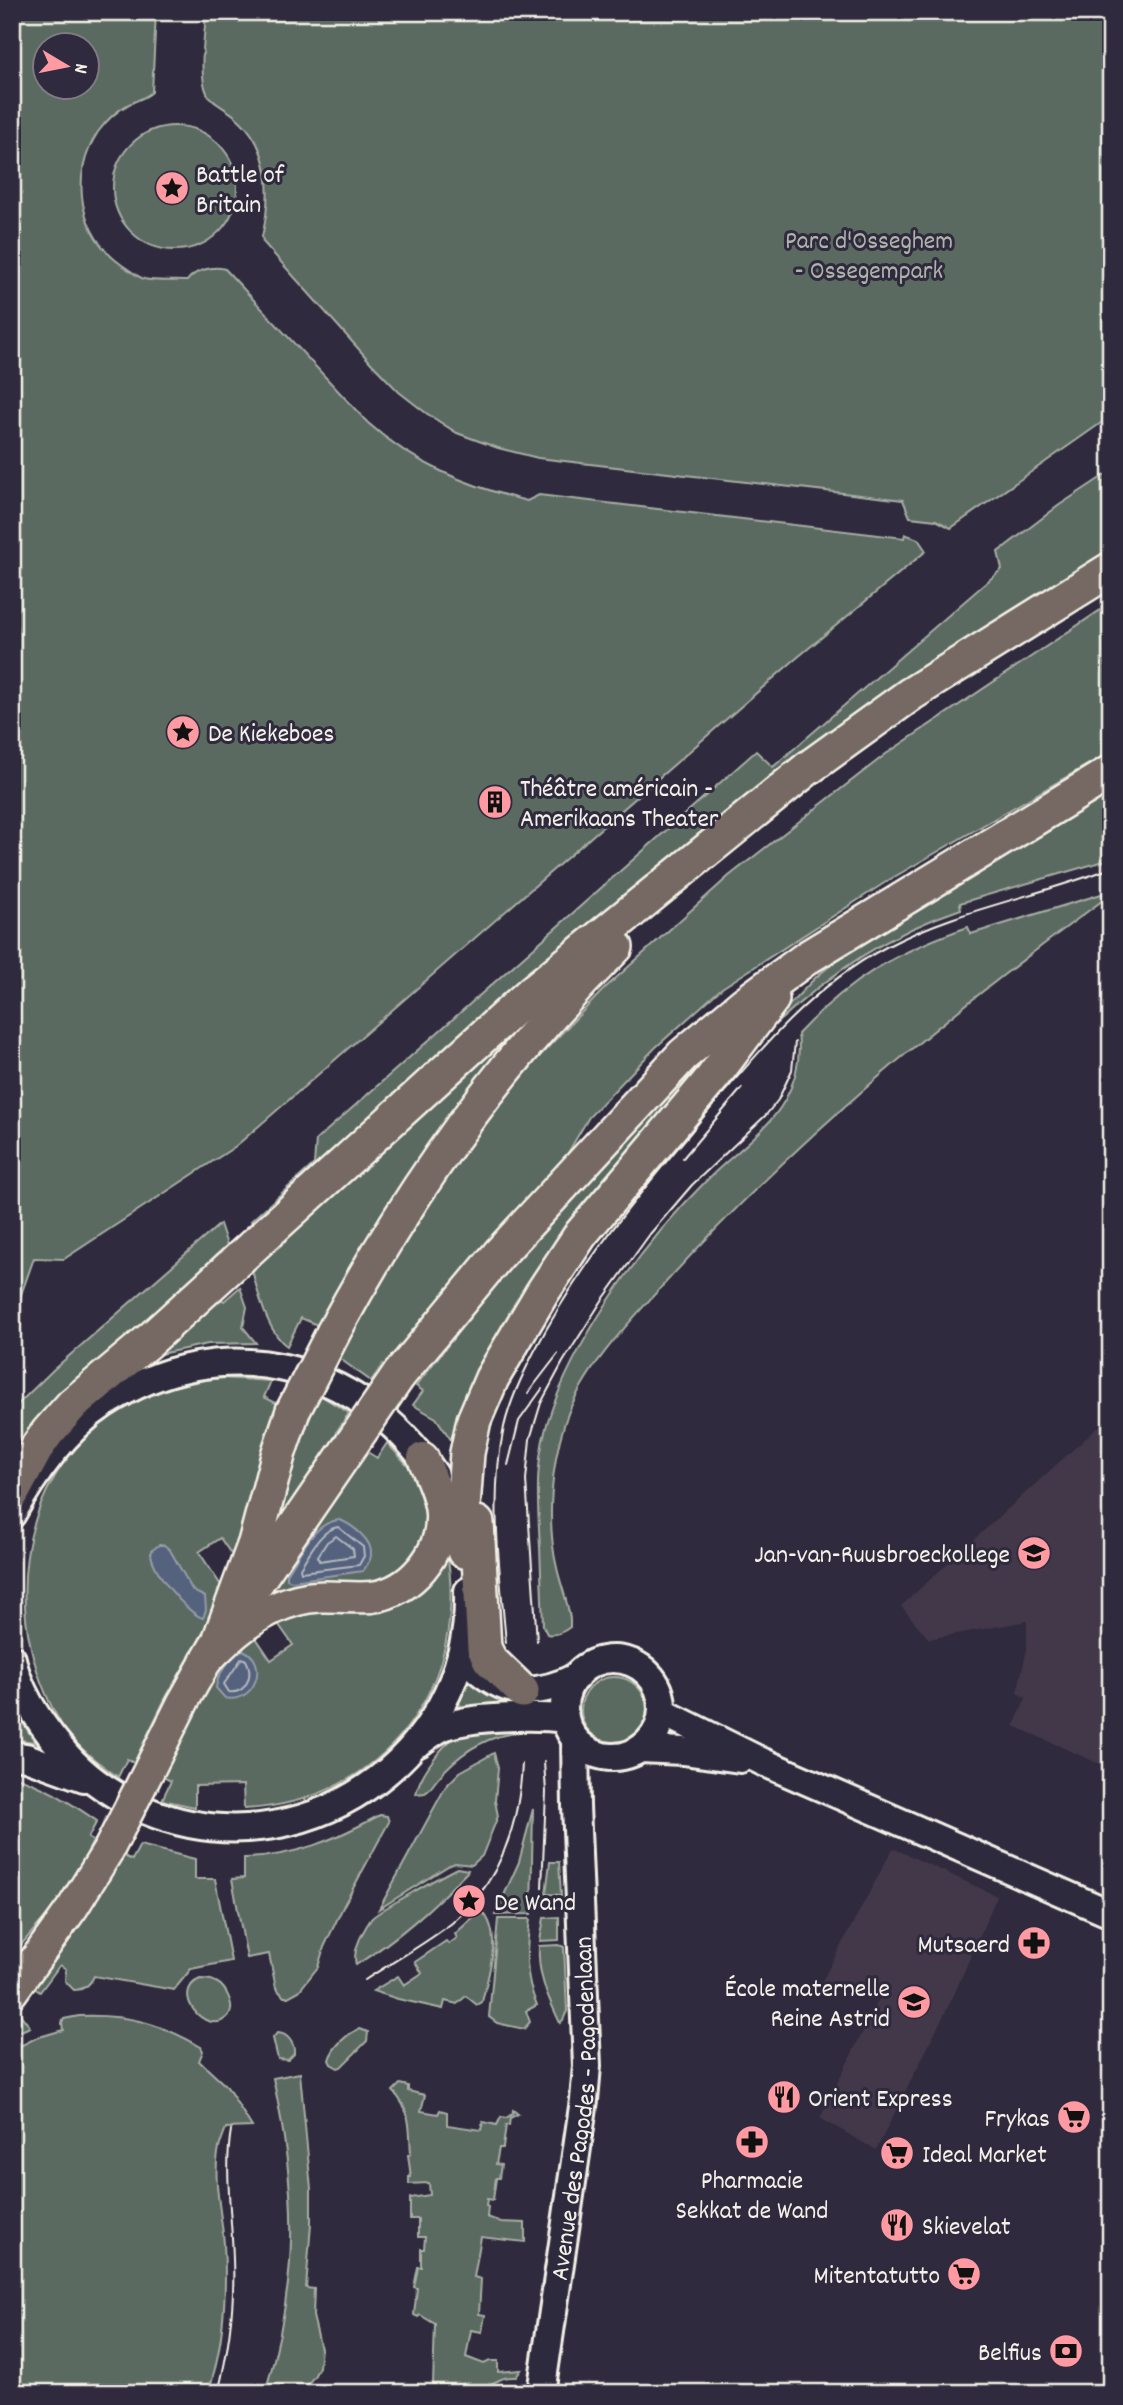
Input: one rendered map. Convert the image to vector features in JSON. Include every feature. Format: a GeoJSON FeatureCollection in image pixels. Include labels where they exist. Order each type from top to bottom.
{"type":"FeatureCollection","features":[{"type":"Feature","properties":{"kind":"highway"},"geometry":{"type":"LineString","coordinates":[[21,1490],[38,1447],[60,1418],[97,1382],[152,1338],[554,974],[807,769],[911,694],[1111,569]]}},
{"type":"Feature","properties":{"kind":"highway"},"geometry":{"type":"LineString","coordinates":[[212,1650],[255,1544],[279,1452],[293,1411],[370,1265],[433,1166],[486,1092],[560,1004],[624,940],[726,848],[965,661]]}},
{"type":"Feature","properties":{"kind":"highway"},"geometry":{"type":"LineString","coordinates":[[212,1650],[400,1375],[499,1254],[683,1055],[745,1003],[808,957],[1111,772]]}},
{"type":"Feature","properties":{"kind":"highway"},"geometry":{"type":"LineString","coordinates":[[464,1551],[464,1480],[471,1432],[492,1378],[562,1262],[601,1208],[713,1077],[758,1015],[808,957]]}},
{"type":"Feature","properties":{"kind":"highway"},"geometry":{"type":"LineString","coordinates":[[520,1330],[487,1420],[479,1456],[475,1496],[484,1648],[490,1660],[522,1691]]}},
{"type":"Feature","properties":{"kind":"highway"},"geometry":{"type":"LineString","coordinates":[[102,1405],[118,1378],[152,1338]]}},
{"type":"Feature","properties":{"kind":"main road"},"geometry":{"type":"LineString","coordinates":[[12,1514],[21,1490],[61,1442],[102,1405],[155,1377],[183,1369],[233,1363],[272,1366],[308,1374],[341,1387],[364,1401],[406,1437],[423,1458],[449,1502],[464,1551],[468,1603],[461,1654],[443,1702],[414,1745]]}},
{"type":"Feature","properties":{"kind":"main road"},"geometry":{"type":"LineString","coordinates":[[12,1992],[73,1907],[108,1849],[212,1650],[275,1608],[314,1596],[382,1595],[412,1579],[431,1555],[440,1528],[441,1513],[437,1493],[423,1458]]}},
{"type":"Feature","properties":{"kind":"main road"},"geometry":{"type":"LineString","coordinates":[[12,1534],[21,1490]]}},
{"type":"Feature","properties":{"kind":"main road"},"geometry":{"type":"LineString","coordinates":[[12,1659],[27,1699],[46,1730],[69,1758],[96,1782],[127,1802],[162,1817],[198,1826],[235,1829],[272,1826],[308,1817],[342,1803],[374,1783],[414,1745],[453,1724],[548,1717],[570,1729],[585,1749],[607,1757],[630,1755],[640,1749],[658,1728],[662,1712],[656,1684],[647,1673],[622,1660],[593,1664],[576,1677],[546,1689],[522,1691],[502,1688],[461,1654]]}},
{"type":"Feature","properties":{"kind":"main road"},"geometry":{"type":"LineString","coordinates":[[570,1729],[565,1704],[568,1690],[576,1677]]}},
{"type":"Feature","properties":{"kind":"main road"},"geometry":{"type":"LineString","coordinates":[[662,1712],[763,1762],[1111,1914]]}},
{"type":"Feature","properties":{"kind":"main road","name":"Avenue des Pagodes - Pagodenlaan"},"geometry":{"type":"LineString","coordinates":[[541,2393],[587,2066],[576,1806],[570,1729]]}},
{"type":"Feature","properties":{"kind":"main road"},"geometry":{"type":"LineString","coordinates":[[640,1749],[683,1751],[763,1762]]}},
{"type":"Feature","properties":{"kind":"main road"},"geometry":{"type":"LineString","coordinates":[[12,1755],[26,1757],[96,1782]]}},
{"type":"Feature","properties":{"kind":"shaded area","name":"Jan-van-Ruusbroeckollege"},"geometry":{"type":"Polygon","coordinates":[[[1111,1415],[1111,1769],[1014,1726],[1026,1698],[1017,1693],[1027,1649],[1027,1621],[929,1639],[901,1606],[1111,1415]]]}},
{"type":"Feature","properties":{"kind":"shaded area","name":"École maternelle Reine Astrid"},"geometry":{"type":"Polygon","coordinates":[[[893,1848],[997,1896],[953,1997],[876,2150],[820,2118],[880,1997],[821,1983],[893,1848]]]}},
{"type":"Feature","properties":{"kind":"green space"},"geometry":{"type":"Polygon","coordinates":[[[12,12],[156,12],[152,92],[129,104],[108,120],[98,132],[83,167],[83,204],[96,238],[107,252],[133,273],[149,280],[187,281],[204,270],[225,269],[368,423],[423,462],[462,481],[527,501],[539,495],[904,538],[905,534],[918,539],[926,551],[792,662],[236,1146],[64,1259],[34,1258],[12,1320],[12,12]]]}},
{"type":"Feature","properties":{"kind":"green space","name":"Parc d'Osseghem - Ossegempark"},"geometry":{"type":"Polygon","coordinates":[[[206,12],[1111,12],[1111,416],[951,528],[936,520],[910,517],[903,500],[538,458],[498,448],[457,433],[399,392],[263,242],[268,188],[263,157],[248,129],[207,93],[202,65],[206,12]]]}},
{"type":"Feature","properties":{"kind":"green space"},"geometry":{"type":"Polygon","coordinates":[[[175,126],[199,131],[219,144],[232,164],[237,188],[232,212],[219,232],[199,245],[175,250],[151,245],[131,232],[118,212],[113,188],[118,164],[131,144],[151,131],[175,126]]]}},
{"type":"Feature","properties":{"kind":"green space"},"geometry":{"type":"Polygon","coordinates":[[[1111,471],[1111,553],[895,695],[12,1462],[12,1410],[53,1370],[220,1224],[227,1245],[253,1224],[251,1221],[314,1164],[316,1140],[756,751],[773,767],[1002,569],[998,552],[1058,506],[1111,471]]]}},
{"type":"Feature","properties":{"kind":"green space"},"geometry":{"type":"Polygon","coordinates":[[[1111,603],[1111,751],[889,880],[722,988],[655,1048],[589,1117],[556,1173],[391,1369],[383,1364],[371,1381],[336,1356],[338,1335],[505,1092],[605,988],[729,876],[886,754],[1111,603]]]}},
{"type":"Feature","properties":{"kind":"green space"},"geometry":{"type":"Polygon","coordinates":[[[1111,790],[1111,859],[960,903],[961,909],[910,930],[863,956],[819,987],[777,1023],[774,1021],[814,979],[851,948],[1111,790]]]}},
{"type":"Feature","properties":{"kind":"green space"},"geometry":{"type":"Polygon","coordinates":[[[1108,892],[1110,895],[992,984],[824,1125],[718,1227],[638,1312],[595,1365],[573,1403],[556,1457],[552,1532],[570,1627],[559,1633],[547,1634],[543,1626],[538,1493],[540,1459],[553,1406],[599,1315],[640,1257],[684,1204],[778,1112],[795,1076],[799,1051],[798,1034],[836,997],[856,982],[919,946],[968,927],[971,934],[1108,892]]]}},
{"type":"Feature","properties":{"kind":"green space"},"geometry":{"type":"Polygon","coordinates":[[[523,1019],[530,1027],[322,1327],[301,1318],[287,1346],[268,1321],[251,1266],[523,1019]]]}},
{"type":"Feature","properties":{"kind":"green space"},"geometry":{"type":"Polygon","coordinates":[[[684,1075],[690,1081],[458,1450],[436,1418],[413,1405],[423,1391],[416,1386],[546,1227],[684,1075]]]}},
{"type":"Feature","properties":{"kind":"green space"},"geometry":{"type":"Polygon","coordinates":[[[240,1287],[247,1307],[243,1327],[256,1343],[208,1344],[160,1354],[159,1347],[217,1296],[224,1301],[240,1287]]]}},
{"type":"Feature","properties":{"kind":"green space"},"geometry":{"type":"Polygon","coordinates":[[[221,1378],[271,1381],[264,1397],[284,1407],[238,1564],[220,1538],[199,1552],[226,1593],[164,1701],[134,1763],[127,1759],[118,1777],[90,1756],[66,1732],[45,1691],[31,1648],[25,1603],[27,1559],[37,1515],[55,1475],[83,1440],[120,1410],[169,1388],[221,1378]]]}},
{"type":"Feature","properties":{"kind":"green space"},"geometry":{"type":"Polygon","coordinates":[[[318,1394],[349,1413],[337,1431],[343,1435],[277,1532],[282,1460],[318,1394]]]}},
{"type":"Feature","properties":{"kind":"green space"},"geometry":{"type":"Polygon","coordinates":[[[387,1443],[416,1474],[429,1495],[430,1535],[397,1581],[260,1598],[361,1448],[377,1458],[387,1443]]]}},
{"type":"Feature","properties":{"kind":"green space"},"geometry":{"type":"Polygon","coordinates":[[[446,1547],[451,1597],[445,1645],[431,1688],[408,1727],[377,1759],[339,1784],[294,1801],[244,1809],[243,1785],[195,1786],[195,1807],[162,1800],[171,1781],[163,1777],[191,1715],[223,1661],[250,1629],[271,1660],[293,1645],[272,1615],[345,1602],[446,1547]]]}},
{"type":"Feature","properties":{"kind":"green space"},"geometry":{"type":"Polygon","coordinates":[[[614,1677],[627,1680],[637,1687],[644,1697],[647,1710],[644,1723],[637,1733],[627,1740],[614,1743],[601,1740],[591,1733],[584,1723],[581,1710],[584,1697],[591,1687],[601,1680],[614,1677]]]}},
{"type":"Feature","properties":{"kind":"green space"},"geometry":{"type":"Polygon","coordinates":[[[470,1679],[529,1707],[462,1711],[459,1702],[470,1679]]]}},
{"type":"Feature","properties":{"kind":"green space"},"geometry":{"type":"Polygon","coordinates":[[[12,1706],[35,1742],[12,1739],[12,1706]]]}},
{"type":"Feature","properties":{"kind":"green space"},"geometry":{"type":"Polygon","coordinates":[[[483,1729],[529,1730],[497,1737],[467,1751],[450,1765],[429,1790],[416,1794],[423,1776],[436,1756],[460,1734],[483,1729]]]}},
{"type":"Feature","properties":{"kind":"green space"},"geometry":{"type":"Polygon","coordinates":[[[494,1753],[498,1768],[495,1801],[498,1816],[482,1856],[472,1865],[455,1863],[448,1866],[379,1909],[446,1786],[460,1772],[494,1753]]]}},
{"type":"Feature","properties":{"kind":"green space"},"geometry":{"type":"Polygon","coordinates":[[[12,1776],[46,1789],[97,1821],[88,1838],[93,1841],[77,1874],[49,1913],[12,1955],[12,1776]]]}},
{"type":"Feature","properties":{"kind":"green space"},"geometry":{"type":"Polygon","coordinates":[[[533,1809],[531,1914],[495,1915],[519,1862],[533,1809]]]}},
{"type":"Feature","properties":{"kind":"green space"},"geometry":{"type":"Polygon","coordinates":[[[380,1815],[387,1816],[389,1822],[344,1905],[324,1947],[318,1967],[299,1991],[284,1997],[276,1988],[269,1954],[247,1958],[232,1879],[244,1878],[244,1858],[280,1854],[314,1845],[380,1815]]]}},
{"type":"Feature","properties":{"kind":"green space"},"geometry":{"type":"Polygon","coordinates":[[[140,1845],[195,1859],[195,1879],[215,1879],[231,1961],[191,1969],[174,1990],[94,1976],[86,1986],[74,1990],[65,1981],[66,1969],[60,1965],[40,1992],[34,1988],[89,1911],[122,1855],[132,1860],[140,1845]]]}},
{"type":"Feature","properties":{"kind":"green space"},"geometry":{"type":"Polygon","coordinates":[[[550,1862],[559,1862],[561,1895],[546,1894],[550,1862]]]}},
{"type":"Feature","properties":{"kind":"green space"},"geometry":{"type":"Polygon","coordinates":[[[457,1868],[468,1870],[414,1922],[356,1965],[357,1947],[371,1919],[457,1868]]]}},
{"type":"Feature","properties":{"kind":"green space"},"geometry":{"type":"Polygon","coordinates":[[[481,1910],[488,1919],[493,1942],[482,2002],[477,2005],[466,1996],[457,2004],[445,2001],[443,2009],[373,1991],[398,1976],[404,1985],[422,1973],[415,1962],[446,1941],[449,1944],[457,1938],[455,1934],[481,1910]]]}},
{"type":"Feature","properties":{"kind":"green space"},"geometry":{"type":"Polygon","coordinates":[[[559,1917],[559,1940],[540,1941],[544,1918],[559,1917]]]}},
{"type":"Feature","properties":{"kind":"green space"},"geometry":{"type":"Polygon","coordinates":[[[498,1919],[530,1919],[527,1963],[537,2005],[526,2011],[530,2022],[524,2029],[497,2023],[489,2017],[498,1919]]]}},
{"type":"Feature","properties":{"kind":"green space"},"geometry":{"type":"Polygon","coordinates":[[[539,1946],[564,1947],[567,2011],[560,2023],[544,1986],[539,1957],[539,1946]]]}},
{"type":"Feature","properties":{"kind":"green space"},"geometry":{"type":"Polygon","coordinates":[[[200,1979],[216,1982],[227,1993],[231,2009],[226,2018],[218,2022],[209,2021],[194,2010],[188,1993],[191,1985],[200,1979]]]}},
{"type":"Feature","properties":{"kind":"green space"},"geometry":{"type":"Polygon","coordinates":[[[17,2010],[30,2027],[12,2035],[12,2017],[17,2010]]]}},
{"type":"Feature","properties":{"kind":"green space"},"geometry":{"type":"Polygon","coordinates":[[[79,2016],[113,2017],[143,2022],[201,2047],[203,2051],[199,2061],[227,2087],[252,2127],[226,2128],[218,2153],[218,2199],[224,2244],[225,2282],[221,2338],[208,2393],[12,2393],[12,2050],[36,2038],[63,2030],[64,2019],[79,2016]]]}},
{"type":"Feature","properties":{"kind":"green space"},"geometry":{"type":"Polygon","coordinates":[[[360,2029],[368,2032],[367,2041],[341,2067],[331,2064],[329,2060],[337,2046],[345,2037],[360,2029]]]}},
{"type":"Feature","properties":{"kind":"green space"},"geometry":{"type":"Polygon","coordinates":[[[277,2033],[287,2037],[292,2043],[294,2054],[288,2060],[278,2059],[273,2038],[277,2033]]]}},
{"type":"Feature","properties":{"kind":"green space"},"geometry":{"type":"Polygon","coordinates":[[[300,2073],[311,2189],[306,2288],[314,2289],[313,2316],[321,2349],[315,2375],[298,2393],[265,2393],[284,2312],[291,2236],[287,2160],[273,2078],[300,2073]]]}},
{"type":"Feature","properties":{"kind":"green space"},"geometry":{"type":"Polygon","coordinates":[[[400,2084],[408,2086],[408,2091],[425,2095],[421,2111],[438,2114],[440,2110],[447,2112],[447,2125],[481,2130],[483,2122],[497,2125],[501,2117],[506,2118],[513,2110],[518,2114],[510,2118],[509,2125],[506,2125],[503,2148],[499,2148],[496,2164],[501,2165],[499,2178],[496,2178],[493,2200],[487,2199],[486,2206],[487,2217],[501,2222],[525,2223],[525,2242],[481,2237],[474,2277],[481,2279],[479,2314],[485,2315],[482,2332],[471,2330],[466,2357],[484,2364],[498,2361],[498,2372],[521,2370],[516,2377],[504,2378],[465,2393],[445,2393],[433,2385],[435,2324],[420,2315],[414,2315],[417,2288],[414,2287],[418,2267],[421,2267],[421,2249],[424,2249],[425,2237],[418,2237],[418,2219],[410,2219],[410,2198],[430,2195],[429,2183],[409,2184],[411,2177],[408,2155],[411,2154],[407,2113],[393,2091],[400,2084]]]}},
{"type":"Feature","properties":{"kind":"water"},"geometry":{"type":"Polygon","coordinates":[[[340,1520],[356,1529],[369,1544],[371,1557],[363,1571],[292,1581],[287,1579],[287,1574],[315,1533],[323,1526],[340,1520]]]}},
{"type":"Feature","properties":{"kind":"water"},"geometry":{"type":"Polygon","coordinates":[[[159,1545],[170,1550],[193,1591],[205,1597],[206,1610],[203,1618],[179,1600],[162,1579],[151,1551],[159,1545]]]}},
{"type":"Feature","properties":{"kind":"water"},"geometry":{"type":"Polygon","coordinates":[[[243,1650],[256,1664],[255,1681],[244,1695],[225,1698],[216,1688],[219,1678],[231,1659],[243,1650]]]}},
{"type":"Feature","properties":{"kind":"tram line"},"geometry":{"type":"LineString","coordinates":[[506,1643],[496,1508],[504,1427],[521,1379],[550,1322],[626,1211],[757,1054],[804,1006],[857,964],[886,947],[941,923],[1111,868]]}},
{"type":"Feature","properties":{"kind":"tram line"},"geometry":{"type":"LineString","coordinates":[[537,1641],[526,1480],[530,1439],[541,1403],[601,1302],[650,1234],[692,1185],[766,1115],[778,1100],[792,1070],[795,1042]]}},
{"type":"Feature","properties":{"kind":"tram line"},"geometry":{"type":"LineString","coordinates":[[683,1158],[742,1088]]}},
{"type":"Feature","properties":{"kind":"tram line"},"geometry":{"type":"LineString","coordinates":[[528,1393],[558,1354]]}},
{"type":"Feature","properties":{"kind":"tram line"},"geometry":{"type":"LineString","coordinates":[[508,1465],[519,1421],[542,1389]]}},
{"type":"Feature","properties":{"kind":"tram line"},"geometry":{"type":"LineString","coordinates":[[542,1888],[546,1792],[544,1762]]}},
{"type":"Feature","properties":{"kind":"tram line"},"geometry":{"type":"LineString","coordinates":[[365,1980],[452,1923],[483,1889],[495,1871],[511,1830],[517,1809],[522,1764]]}},
{"type":"Feature","properties":{"kind":"tram line"},"geometry":{"type":"LineString","coordinates":[[218,2393],[228,2343],[233,2293],[228,2178],[231,2130]]}},
{"type":"Feature","properties":{"kind":"place","name":"Battle of Britain"},"geometry":{"type":"Point","coordinates":[172,188]}},
{"type":"Feature","properties":{"kind":"place","name":"De Kiekeboes"},"geometry":{"type":"Point","coordinates":[183,732]}},
{"type":"Feature","properties":{"kind":"place","name":"Théâtre américain - Amerikaans Theater"},"geometry":{"type":"Point","coordinates":[495,802]}},
{"type":"Feature","properties":{"kind":"place","name":"Jan-van-Ruusbroeckollege"},"geometry":{"type":"Point","coordinates":[1034,1553]}},
{"type":"Feature","properties":{"kind":"place","name":"De Wand"},"geometry":{"type":"Point","coordinates":[469,1901]}},
{"type":"Feature","properties":{"kind":"place","name":"Mutsaerd"},"geometry":{"type":"Point","coordinates":[1034,1943]}},
{"type":"Feature","properties":{"kind":"place","name":"École maternelle Reine Astrid"},"geometry":{"type":"Point","coordinates":[914,2002]}},
{"type":"Feature","properties":{"kind":"place","name":"Orient Express"},"geometry":{"type":"Point","coordinates":[784,2097]}},
{"type":"Feature","properties":{"kind":"place","name":"Frykas"},"geometry":{"type":"Point","coordinates":[1074,2117]}},
{"type":"Feature","properties":{"kind":"place","name":"Pharmacie Sekkat de Wand"},"geometry":{"type":"Point","coordinates":[752,2142]}},
{"type":"Feature","properties":{"kind":"place","name":"Ideal Market"},"geometry":{"type":"Point","coordinates":[897,2153]}},
{"type":"Feature","properties":{"kind":"place","name":"Skievelat"},"geometry":{"type":"Point","coordinates":[897,2225]}},
{"type":"Feature","properties":{"kind":"place","name":"Mitentatutto"},"geometry":{"type":"Point","coordinates":[964,2274]}},
{"type":"Feature","properties":{"kind":"place","name":"Belfius"},"geometry":{"type":"Point","coordinates":[1066,2351]}}]}
